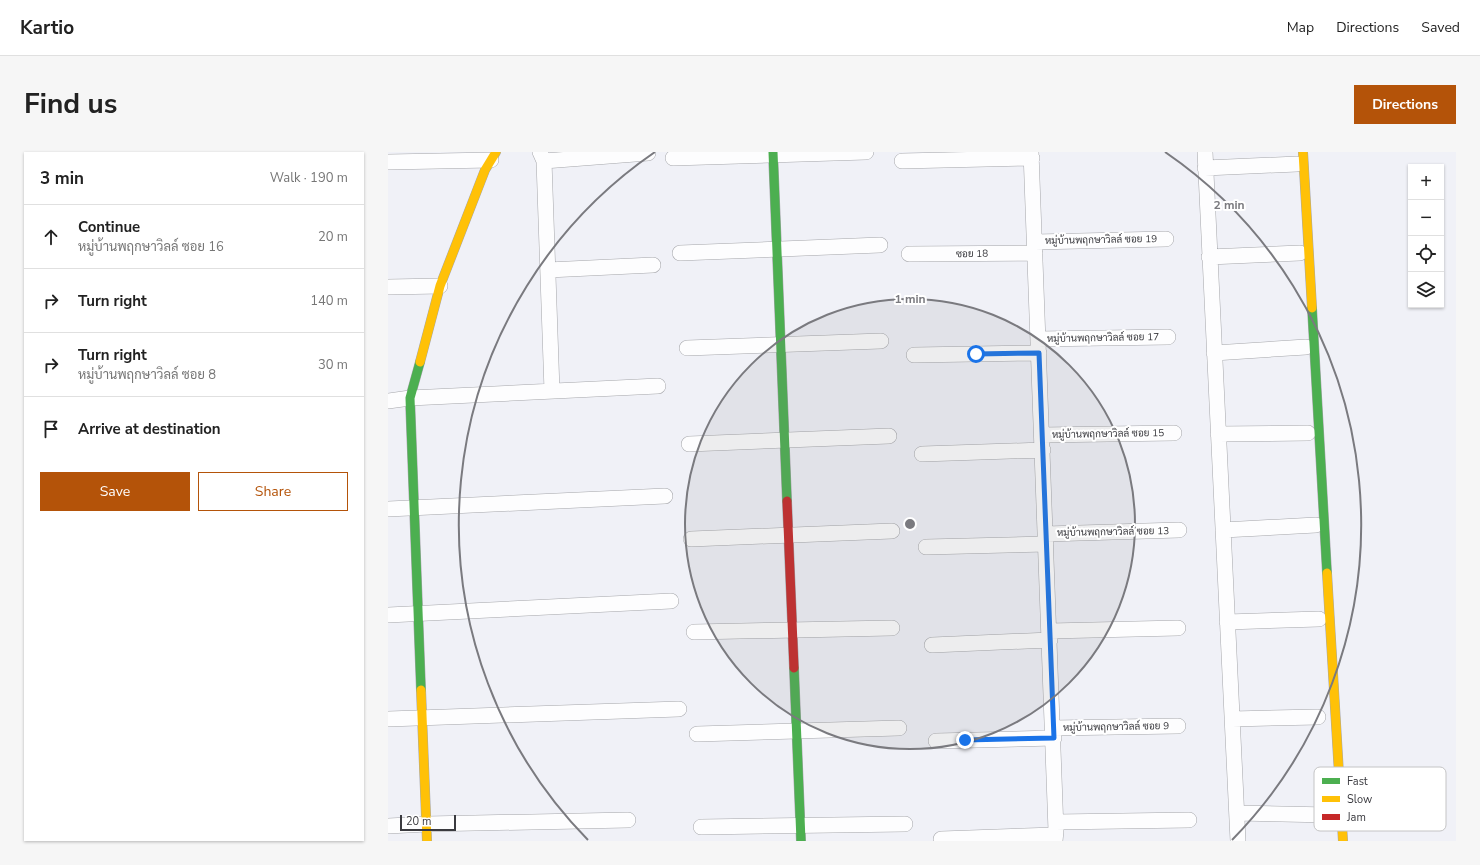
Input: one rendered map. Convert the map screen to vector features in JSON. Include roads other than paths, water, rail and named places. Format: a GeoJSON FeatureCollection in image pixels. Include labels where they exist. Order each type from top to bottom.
{"type":"FeatureCollection","features":[{"type":"Feature","properties":{"kind":"street"},"geometry":{"type":"LineString","coordinates":[[673,158],[773,153],[866,152]]}},
{"type":"Feature","properties":{"kind":"street"},"geometry":{"type":"LineString","coordinates":[[1205,152],[1238,841]]}},
{"type":"Feature","properties":{"kind":"street"},"geometry":{"type":"LineString","coordinates":[[552,391],[542,157],[648,153]]}},
{"type":"Feature","properties":{"kind":"street"},"geometry":{"type":"LineString","coordinates":[[773,153],[801,841]]}},
{"type":"Feature","properties":{"kind":"street"},"geometry":{"type":"LineString","coordinates":[[902,162],[1032,155],[1050,636],[1055,833]]}},
{"type":"Feature","properties":{"kind":"street"},"geometry":{"type":"LineString","coordinates":[[388,162],[493,156]]}},
{"type":"Feature","properties":{"kind":"street"},"geometry":{"type":"LineString","coordinates":[[427,841],[410,398],[440,286],[485,170],[493,156]]}},
{"type":"Feature","properties":{"kind":"street"},"geometry":{"type":"LineString","coordinates":[[1205,168],[1300,158],[1339,767]]}},
{"type":"Feature","properties":{"kind":"street","name":"หมู่บ้านพฤกษาวิลล์ ซอย 19"},"geometry":{"type":"LineString","coordinates":[[1035,247],[1166,239]]}},
{"type":"Feature","properties":{"kind":"street"},"geometry":{"type":"LineString","coordinates":[[680,253],[880,245]]}},
{"type":"Feature","properties":{"kind":"street","name":"ซอย 18"},"geometry":{"type":"LineString","coordinates":[[909,254],[1035,247]]}},
{"type":"Feature","properties":{"kind":"street"},"geometry":{"type":"LineString","coordinates":[[1209,256],[1300,253]]}},
{"type":"Feature","properties":{"kind":"street"},"geometry":{"type":"LineString","coordinates":[[548,270],[653,265]]}},
{"type":"Feature","properties":{"kind":"street"},"geometry":{"type":"LineString","coordinates":[[388,287],[440,286]]}},
{"type":"Feature","properties":{"kind":"street","name":"หมู่บ้านพฤกษาวิลล์ ซอย 17"},"geometry":{"type":"LineString","coordinates":[[914,355],[1168,337]]}},
{"type":"Feature","properties":{"kind":"street"},"geometry":{"type":"LineString","coordinates":[[687,348],[881,341]]}},
{"type":"Feature","properties":{"kind":"street"},"geometry":{"type":"LineString","coordinates":[[1214,354],[1306,347]]}},
{"type":"Feature","properties":{"kind":"street"},"geometry":{"type":"LineString","coordinates":[[388,401],[410,398],[658,386]]}},
{"type":"Feature","properties":{"kind":"street","name":"หมู่บ้านพฤกษาวิลล์ ซอย 15"},"geometry":{"type":"LineString","coordinates":[[1042,435],[1174,433]]}},
{"type":"Feature","properties":{"kind":"street"},"geometry":{"type":"LineString","coordinates":[[1218,434],[1308,433]]}},
{"type":"Feature","properties":{"kind":"street"},"geometry":{"type":"LineString","coordinates":[[688,444],[890,436]]}},
{"type":"Feature","properties":{"kind":"street"},"geometry":{"type":"LineString","coordinates":[[922,454],[1043,450]]}},
{"type":"Feature","properties":{"kind":"street"},"geometry":{"type":"LineString","coordinates":[[388,509],[665,496]]}},
{"type":"Feature","properties":{"kind":"street"},"geometry":{"type":"LineString","coordinates":[[1223,530],[1316,525]]}},
{"type":"Feature","properties":{"kind":"street","name":"หมู่บ้านพฤกษาวิลล์ ซอย 13"},"geometry":{"type":"LineString","coordinates":[[926,547],[1179,530]]}},
{"type":"Feature","properties":{"kind":"street"},"geometry":{"type":"LineString","coordinates":[[691,539],[892,531]]}},
{"type":"Feature","properties":{"kind":"street"},"geometry":{"type":"LineString","coordinates":[[388,615],[671,601]]}},
{"type":"Feature","properties":{"kind":"street"},"geometry":{"type":"LineString","coordinates":[[1227,622],[1318,619]]}},
{"type":"Feature","properties":{"kind":"street"},"geometry":{"type":"LineString","coordinates":[[694,632],[892,628]]}},
{"type":"Feature","properties":{"kind":"street"},"geometry":{"type":"LineString","coordinates":[[932,644],[1178,628]]}},
{"type":"Feature","properties":{"kind":"street"},"geometry":{"type":"LineString","coordinates":[[388,719],[679,709]]}},
{"type":"Feature","properties":{"kind":"street"},"geometry":{"type":"LineString","coordinates":[[1232,719],[1318,716]]}},
{"type":"Feature","properties":{"kind":"street","name":"หมู่บ้านพฤกษาวิลล์ ซอย 9"},"geometry":{"type":"LineString","coordinates":[[936,740],[1178,726]]}},
{"type":"Feature","properties":{"kind":"street"},"geometry":{"type":"LineString","coordinates":[[697,734],[899,728]]}},
{"type":"Feature","properties":{"kind":"street"},"geometry":{"type":"LineString","coordinates":[[1237,813],[1314,815]]}},
{"type":"Feature","properties":{"kind":"street"},"geometry":{"type":"LineString","coordinates":[[388,826],[628,820]]}},
{"type":"Feature","properties":{"kind":"street"},"geometry":{"type":"LineString","coordinates":[[941,839],[1055,833],[1188,820]]}},
{"type":"Feature","properties":{"kind":"street"},"geometry":{"type":"LineString","coordinates":[[701,826],[905,824]]}},
{"type":"Feature","properties":{"kind":"street"},"geometry":{"type":"LineString","coordinates":[[1343,831],[1344,841]]}}]}
